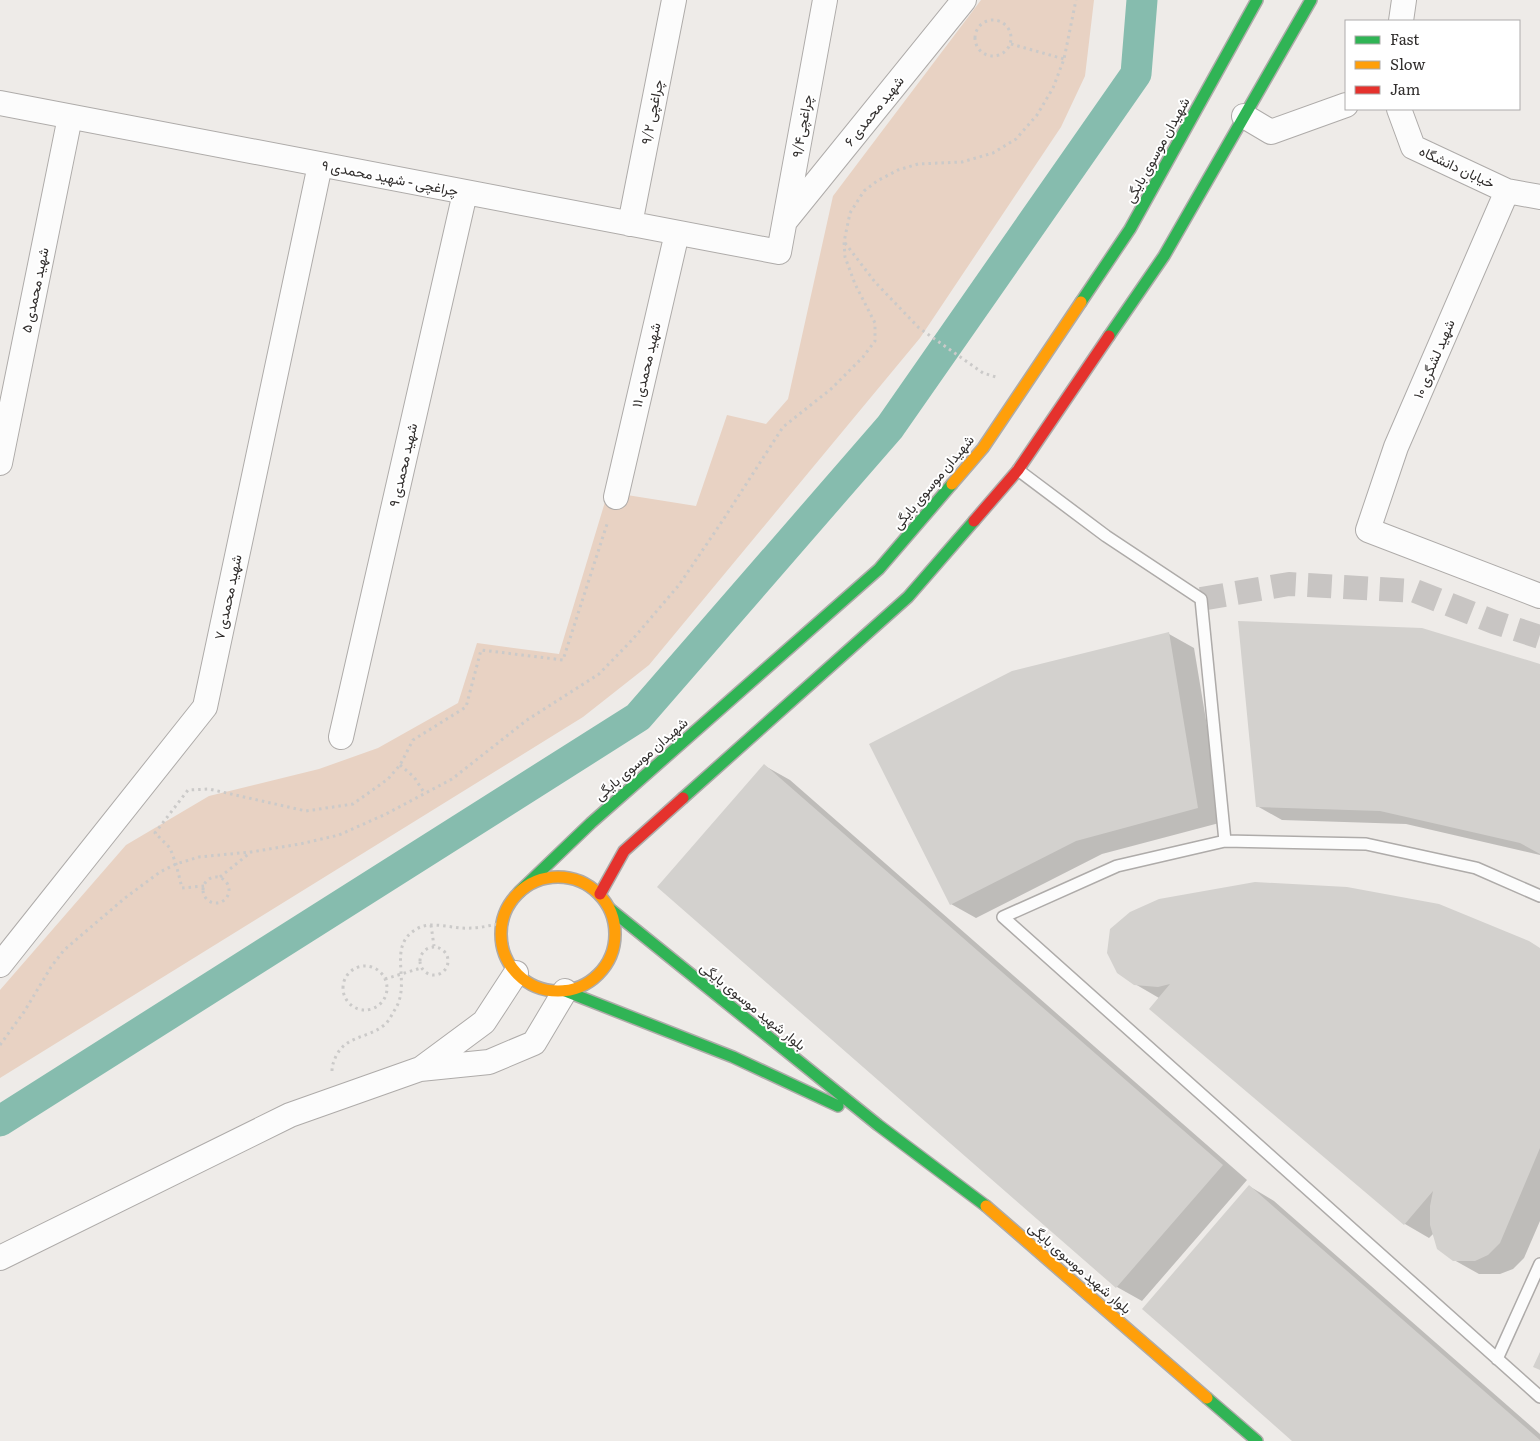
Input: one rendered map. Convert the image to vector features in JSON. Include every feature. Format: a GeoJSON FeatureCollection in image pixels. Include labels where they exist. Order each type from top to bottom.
{"type":"FeatureCollection","features":[{"type":"Feature","properties":{"kind":"street","name":"۹/۲ چراغچی"},"geometry":{"type":"LineString","coordinates":[[630,224],[674,0]]}},
{"type":"Feature","properties":{"kind":"street","name":"۹/۴چراغچی"},"geometry":{"type":"LineString","coordinates":[[779,252],[825,0]]}},
{"type":"Feature","properties":{"kind":"street","name":"شهید محمدی ۶"},"geometry":{"type":"LineString","coordinates":[[784,222],[964,0]]}},
{"type":"Feature","properties":{"kind":"street","name":"شهیدان موسوی بایگی"},"geometry":{"type":"LineString","coordinates":[[519,892],[591,823],[879,568],[983,448],[1130,229],[1257,0]]}},
{"type":"Feature","properties":{"kind":"street"},"geometry":{"type":"LineString","coordinates":[[600,894],[624,851],[908,597],[1018,470],[1164,256],[1311,0]]}},
{"type":"Feature","properties":{"kind":"street"},"geometry":{"type":"LineString","coordinates":[[1401,20],[1404,0]]}},
{"type":"Feature","properties":{"kind":"street","name":"۹ چراغچی - شهید محمدی"},"geometry":{"type":"LineString","coordinates":[[0,103],[779,252]]}},
{"type":"Feature","properties":{"kind":"street"},"geometry":{"type":"LineString","coordinates":[[1244,116],[1271,132],[1345,104]]}},
{"type":"Feature","properties":{"kind":"street","name":"خیابان دانشگاه"},"geometry":{"type":"LineString","coordinates":[[1399,110],[1413,146],[1507,190],[1540,197]]}},
{"type":"Feature","properties":{"kind":"street","name":"شهید محمدی ۵"},"geometry":{"type":"LineString","coordinates":[[0,463],[70,117]]}},
{"type":"Feature","properties":{"kind":"street","name":"شهید محمدی ۷"},"geometry":{"type":"LineString","coordinates":[[0,965],[205,707],[320,165]]}},
{"type":"Feature","properties":{"kind":"street","name":"شهید لشگری ۱۰"},"geometry":{"type":"LineString","coordinates":[[1507,190],[1396,447],[1368,530],[1540,596]]}},
{"type":"Feature","properties":{"kind":"street","name":"شهید محمدی ۹"},"geometry":{"type":"LineString","coordinates":[[341,737],[465,193]]}},
{"type":"Feature","properties":{"kind":"street","name":"شهید محمدی ۱۱"},"geometry":{"type":"LineString","coordinates":[[616,497],[677,233]]}},
{"type":"Feature","properties":{"kind":"street"},"geometry":{"type":"LineString","coordinates":[[551,876],[569,877],[586,883],[600,894],[610,909],[616,927],[615,945],[608,962],[597,976],[582,986],[565,991],[547,991],[530,984],[516,973],[506,958],[501,941],[502,923],[508,906],[519,892],[534,881],[551,876]]}},
{"type":"Feature","properties":{"kind":"street","name":"بلوار شهید موسوی بایگی"},"geometry":{"type":"LineString","coordinates":[[610,909],[878,1125],[986,1206],[1257,1441]]}},
{"type":"Feature","properties":{"kind":"street"},"geometry":{"type":"LineString","coordinates":[[420,1069],[484,1022],[516,973]]}},
{"type":"Feature","properties":{"kind":"street"},"geometry":{"type":"LineString","coordinates":[[0,1258],[290,1115],[420,1069],[489,1062],[534,1043],[565,991]]}},
{"type":"Feature","properties":{"kind":"street","name":"بلوار شهید موسوی بایگی"},"geometry":{"type":"LineString","coordinates":[[565,991],[733,1057],[878,1125]]}},
{"type":"Feature","properties":{"kind":"lane"},"geometry":{"type":"LineString","coordinates":[[1018,470],[1106,536],[1201,599],[1225,841]]}},
{"type":"Feature","properties":{"kind":"lane"},"geometry":{"type":"LineString","coordinates":[[1540,896],[1476,868],[1366,844],[1225,841],[1117,866],[1003,917],[1540,1397]]}},
{"type":"Feature","properties":{"kind":"lane"},"geometry":{"type":"LineString","coordinates":[[1497,1359],[1540,1264]]}},
{"type":"Feature","properties":{"kind":"path"},"geometry":{"type":"LineString","coordinates":[[0,1045],[24,1012],[51,966],[64,950],[125,898],[160,872],[176,864],[199,857],[251,852],[339,835],[386,814],[452,779],[527,720],[599,674],[632,640],[679,584],[783,427],[831,389],[863,357],[875,341],[875,323],[851,275],[845,257],[844,242],[850,213],[864,191],[877,181],[898,170],[918,164],[962,162],[994,153],[1016,138],[1037,115],[1053,88],[1064,59],[1076,0]]}},
{"type":"Feature","properties":{"kind":"path"},"geometry":{"type":"LineString","coordinates":[[987,21],[1003,22],[1009,28],[1012,36],[1011,44],[1007,51],[1000,56],[992,57],[984,54],[978,48],[975,41],[976,33],[980,25],[987,21]]}},
{"type":"Feature","properties":{"kind":"path"},"geometry":{"type":"LineString","coordinates":[[1011,44],[1064,59]]}},
{"type":"Feature","properties":{"kind":"path"},"geometry":{"type":"LineString","coordinates":[[844,242],[875,282],[919,328],[984,373]]}},
{"type":"Feature","properties":{"kind":"path"},"geometry":{"type":"LineString","coordinates":[[204,886],[182,888],[170,848],[155,833],[188,790],[209,789],[306,811],[353,804],[388,779],[400,765],[413,740],[466,707],[481,650],[563,660],[616,497]]}},
{"type":"Feature","properties":{"kind":"path"},"geometry":{"type":"LineString","coordinates":[[400,765],[414,777],[425,794]]}},
{"type":"Feature","properties":{"kind":"path"},"geometry":{"type":"LineString","coordinates":[[220,877],[251,852]]}},
{"type":"Feature","properties":{"kind":"path"},"geometry":{"type":"LineString","coordinates":[[213,877],[220,877],[226,881],[228,894],[225,899],[219,902],[212,902],[206,899],[204,886],[207,880],[213,877]]}},
{"type":"Feature","properties":{"kind":"path"},"geometry":{"type":"LineString","coordinates":[[333,1100],[332,1065],[340,1048],[352,1039],[372,1033],[385,1025],[397,1008],[402,992],[401,946],[408,935],[417,928],[431,926],[471,928],[502,923]]}},
{"type":"Feature","properties":{"kind":"path"},"geometry":{"type":"LineString","coordinates":[[431,926],[434,946]]}},
{"type":"Feature","properties":{"kind":"path"},"geometry":{"type":"LineString","coordinates":[[434,946],[441,948],[447,953],[447,968],[442,973],[434,976],[427,974],[422,968],[419,961],[421,954],[427,948],[434,946]]}},
{"type":"Feature","properties":{"kind":"path"},"geometry":{"type":"LineString","coordinates":[[361,966],[370,966],[380,971],[385,979],[387,988],[385,998],[379,1006],[369,1010],[360,1010],[351,1005],[345,997],[343,988],[351,970],[361,966]]}},
{"type":"Feature","properties":{"kind":"path"},"geometry":{"type":"LineString","coordinates":[[385,979],[422,968]]}},
{"type":"Feature","properties":{"kind":"shaded area"},"geometry":{"type":"Polygon","coordinates":[[[981,0],[1094,0],[1085,76],[1061,127],[920,338],[649,665],[583,717],[0,1078],[0,990],[126,845],[209,796],[319,769],[378,748],[458,703],[477,643],[559,654],[608,492],[696,506],[727,415],[766,424],[788,399],[833,196],[981,0]]]}},
{"type":"Feature","properties":{"kind":"building"},"geometry":{"type":"Polygon","coordinates":[[[1238,621],[1422,628],[1540,664],[1540,854],[1520,843],[1380,811],[1256,807],[1238,621]]]}},
{"type":"Feature","properties":{"kind":"building"},"geometry":{"type":"Polygon","coordinates":[[[1169,632],[1198,808],[1076,841],[950,905],[869,744],[1012,671],[1169,632]]]}},
{"type":"Feature","properties":{"kind":"building"},"geometry":{"type":"Polygon","coordinates":[[[764,764],[1223,1165],[1116,1288],[657,887],[764,764]]]}},
{"type":"Feature","properties":{"kind":"building"},"geometry":{"type":"Polygon","coordinates":[[[1255,882],[1347,887],[1439,904],[1529,941],[1540,948],[1540,1148],[1500,1243],[1488,1255],[1475,1261],[1453,1261],[1437,1249],[1430,1225],[1430,1206],[1433,1191],[1404,1225],[1149,1009],[1170,984],[1158,987],[1134,985],[1117,973],[1107,953],[1110,929],[1130,912],[1159,899],[1255,882]]]}},
{"type":"Feature","properties":{"kind":"building"},"geometry":{"type":"Polygon","coordinates":[[[1249,1185],[1540,1441],[1292,1441],[1142,1309],[1249,1185]]]}},
{"type":"Feature","properties":{"kind":"building"},"geometry":{"type":"Polygon","coordinates":[[[1540,1352],[1540,1370],[1533,1367],[1540,1352]]]}},
{"type":"Feature","properties":{"kind":"waterway"},"geometry":{"type":"LineString","coordinates":[[0,1121],[638,717],[890,427],[1136,74],[1142,0]]}},
{"type":"Feature","properties":{"kind":"tunnel"},"geometry":{"type":"LineString","coordinates":[[1201,599],[1289,584],[1415,591],[1494,622],[1540,637]]}},
{"type":"Feature","properties":{"kind":"traffic: fast"},"geometry":{"type":"LineString","coordinates":[[1081,302],[1130,229],[1257,0]]}},
{"type":"Feature","properties":{"kind":"traffic: fast"},"geometry":{"type":"LineString","coordinates":[[1109,336],[1164,256],[1311,0]]}},
{"type":"Feature","properties":{"kind":"traffic: fast"},"geometry":{"type":"LineString","coordinates":[[519,892],[591,823],[879,569],[952,484]]}},
{"type":"Feature","properties":{"kind":"traffic: fast"},"geometry":{"type":"LineString","coordinates":[[683,798],[908,597],[974,521]]}},
{"type":"Feature","properties":{"kind":"traffic: fast"},"geometry":{"type":"LineString","coordinates":[[610,909],[878,1125],[986,1206]]}},
{"type":"Feature","properties":{"kind":"traffic: fast"},"geometry":{"type":"LineString","coordinates":[[565,991],[733,1057],[838,1106]]}},
{"type":"Feature","properties":{"kind":"traffic: fast"},"geometry":{"type":"LineString","coordinates":[[1207,1398],[1257,1441]]}},
{"type":"Feature","properties":{"kind":"traffic: slow"},"geometry":{"type":"LineString","coordinates":[[952,484],[983,448],[1081,302]]}},
{"type":"Feature","properties":{"kind":"traffic: slow"},"geometry":{"type":"LineString","coordinates":[[558,877],[580,881],[590,886],[606,902],[611,912],[615,934],[611,956],[606,966],[590,982],[580,987],[558,991],[536,987],[526,982],[510,966],[505,956],[501,934],[505,912],[510,902],[526,886],[536,881],[558,877]]}},
{"type":"Feature","properties":{"kind":"traffic: slow"},"geometry":{"type":"LineString","coordinates":[[986,1206],[1207,1398]]}},
{"type":"Feature","properties":{"kind":"traffic: jam"},"geometry":{"type":"LineString","coordinates":[[974,521],[1018,470],[1109,336]]}},
{"type":"Feature","properties":{"kind":"traffic: jam"},"geometry":{"type":"LineString","coordinates":[[600,894],[624,851],[683,798]]}}]}
